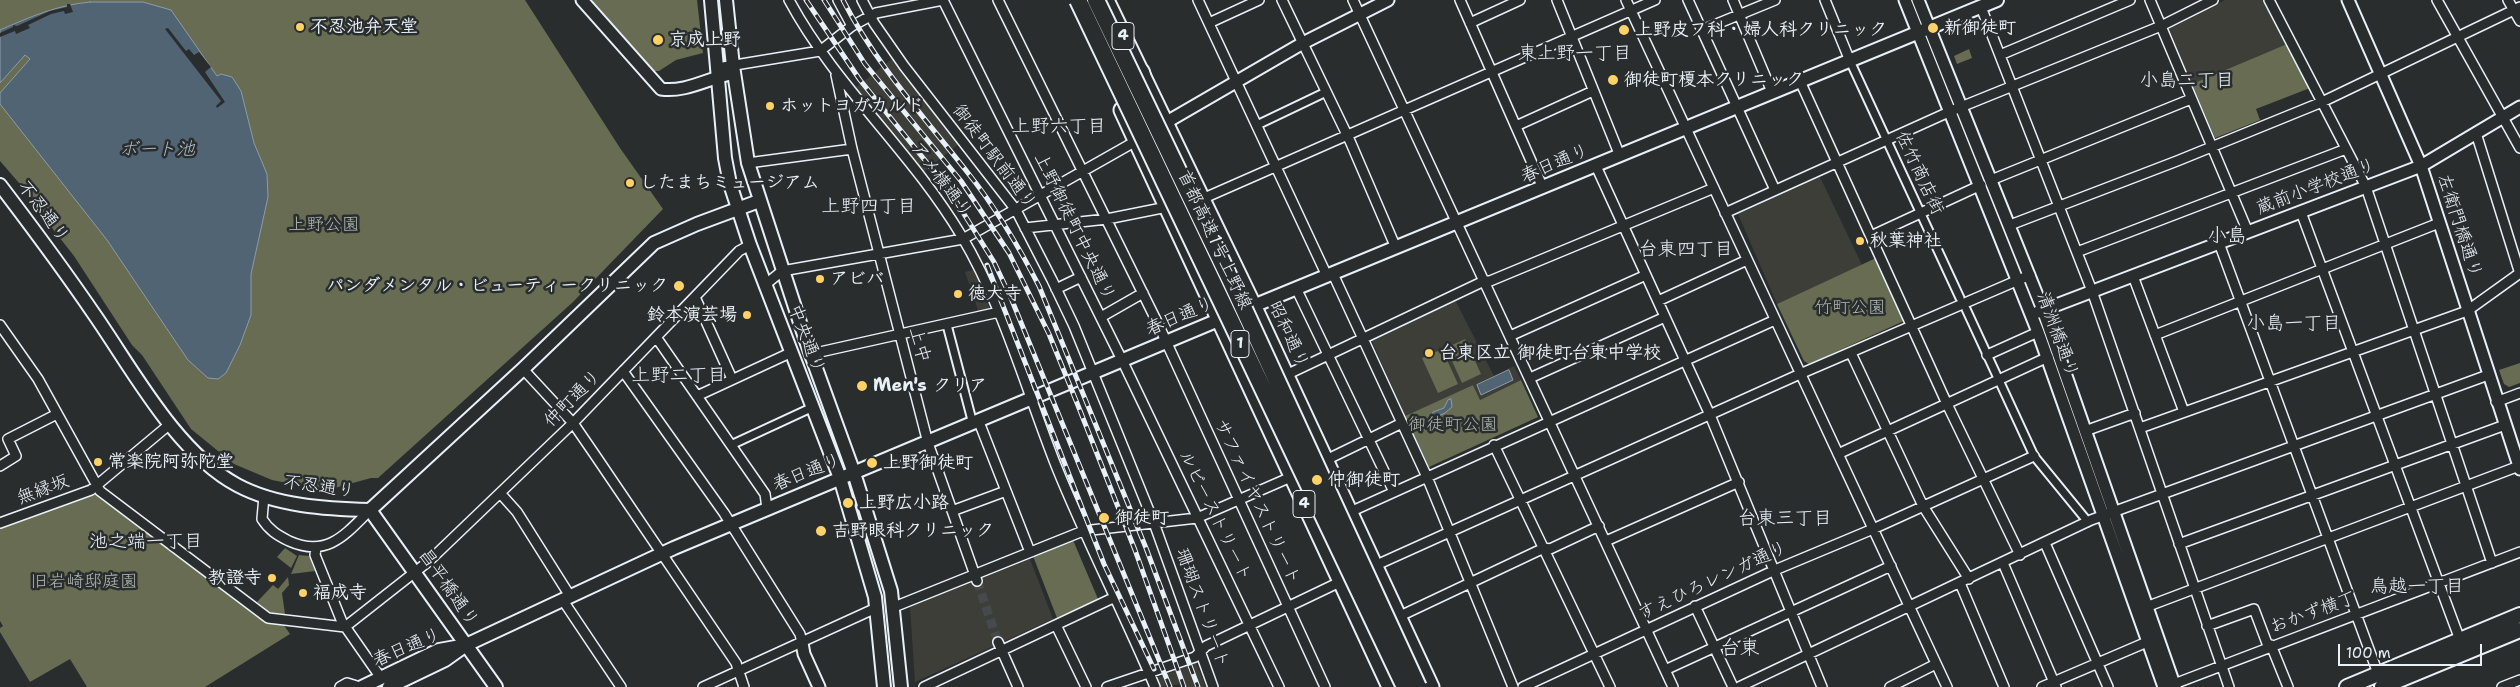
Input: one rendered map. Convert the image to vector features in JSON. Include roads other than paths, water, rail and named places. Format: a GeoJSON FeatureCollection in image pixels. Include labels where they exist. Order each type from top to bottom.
{"type":"FeatureCollection","features":[{"type":"Feature","properties":{"kind":"highway","name":"4"},"geometry":{"type":"LineString","coordinates":[[1071,0],[1390,687]]}},
{"type":"Feature","properties":{"kind":"highway","name":"首都高速1号上野線"},"geometry":{"type":"LineString","coordinates":[[1078,0],[1184,221],[1220,303],[1405,687]]}},
{"type":"Feature","properties":{"kind":"highway"},"geometry":{"type":"LineString","coordinates":[[1089,0],[1154,141],[1184,221]]}},
{"type":"Feature","properties":{"kind":"highway","name":"首都高速1号上野線"},"geometry":{"type":"LineString","coordinates":[[1096,0],[1232,283],[1289,411],[1418,687]]}},
{"type":"Feature","properties":{"kind":"highway","name":"4"},"geometry":{"type":"LineString","coordinates":[[1106,0],[1141,72]]}},
{"type":"Feature","properties":{"kind":"highway"},"geometry":{"type":"LineString","coordinates":[[1141,72],[1214,268],[1269,377],[1289,411]]}},
{"type":"Feature","properties":{"kind":"highway","name":"昭和通り"},"geometry":{"type":"LineString","coordinates":[[1161,129],[1202,199],[1431,687]]}},
{"type":"Feature","properties":{"kind":"main road","name":"中央通り"},"geometry":{"type":"LineString","coordinates":[[711,0],[725,158],[737,208],[840,478],[876,608],[884,687]]}},
{"type":"Feature","properties":{"kind":"main road","name":"中央通り"},"geometry":{"type":"LineString","coordinates":[[726,0],[748,162],[782,271],[854,473],[894,607],[901,687]]}},
{"type":"Feature","properties":{"kind":"main road","name":"春日通り"},"geometry":{"type":"LineString","coordinates":[[361,687],[385,683],[445,660],[466,645],[662,554],[767,508],[976,423],[1122,360],[1163,336],[1219,320],[1457,224],[1997,0]]}},
{"type":"Feature","properties":{"kind":"main road","name":"不忍通り"},"geometry":{"type":"LineString","coordinates":[[0,185],[68,276],[170,424],[193,451],[223,477],[264,496],[304,505],[370,510],[523,369],[654,243],[737,208],[759,201]]}},
{"type":"Feature","properties":{"kind":"main road","name":"昌平橋通り"},"geometry":{"type":"LineString","coordinates":[[370,510],[496,687]]}},
{"type":"Feature","properties":{"kind":"main road"},"geometry":{"type":"LineString","coordinates":[[2382,684],[2460,640],[2520,615]]}},
{"type":"Feature","properties":{"kind":"main road"},"geometry":{"type":"LineString","coordinates":[[2347,687],[2382,684],[2520,630]]}},
{"type":"Feature","properties":{"kind":"street"},"geometry":{"type":"LineString","coordinates":[[582,0],[661,89],[675,89],[718,72],[820,51],[852,26],[876,13],[943,0]]}},
{"type":"Feature","properties":{"kind":"street","name":"アメ横通り"},"geometry":{"type":"LineString","coordinates":[[789,0],[820,51],[936,198],[983,274],[999,312],[1030,400],[1083,531],[1146,675],[1155,687]]}},
{"type":"Feature","properties":{"kind":"street"},"geometry":{"type":"LineString","coordinates":[[838,0],[852,26]]}},
{"type":"Feature","properties":{"kind":"street","name":"御徒町駅前通り"},"geometry":{"type":"LineString","coordinates":[[862,0],[870,16],[904,66],[1016,210],[1056,289],[1092,373]]}},
{"type":"Feature","properties":{"kind":"street","name":"上野御徒町中央通り"},"geometry":{"type":"LineString","coordinates":[[943,0],[1122,360]]}},
{"type":"Feature","properties":{"kind":"street","name":"サファイヤストリート"},"geometry":{"type":"LineString","coordinates":[[998,0],[1163,336],[1325,687]]}},
{"type":"Feature","properties":{"kind":"street"},"geometry":{"type":"LineString","coordinates":[[1198,0],[1276,167],[1363,338],[1450,532],[1514,687]]}},
{"type":"Feature","properties":{"kind":"street"},"geometry":{"type":"LineString","coordinates":[[1209,23],[1259,0]]}},
{"type":"Feature","properties":{"kind":"street"},"geometry":{"type":"LineString","coordinates":[[1282,0],[1347,136],[1396,248]]}},
{"type":"Feature","properties":{"kind":"street"},"geometry":{"type":"LineString","coordinates":[[1354,0],[1673,687]]}},
{"type":"Feature","properties":{"kind":"street"},"geometry":{"type":"LineString","coordinates":[[1161,129],[1303,43],[1388,0]]}},
{"type":"Feature","properties":{"kind":"street"},"geometry":{"type":"LineString","coordinates":[[1460,0],[1543,188]]}},
{"type":"Feature","properties":{"kind":"street"},"geometry":{"type":"LineString","coordinates":[[1470,23],[1520,0]]}},
{"type":"Feature","properties":{"kind":"street"},"geometry":{"type":"LineString","coordinates":[[1556,0],[1620,156]]}},
{"type":"Feature","properties":{"kind":"street"},"geometry":{"type":"LineString","coordinates":[[1626,0],[1947,687]]}},
{"type":"Feature","properties":{"kind":"street"},"geometry":{"type":"LineString","coordinates":[[1202,199],[1656,0]]}},
{"type":"Feature","properties":{"kind":"street"},"geometry":{"type":"LineString","coordinates":[[1688,0],[1775,190]]}},
{"type":"Feature","properties":{"kind":"street"},"geometry":{"type":"LineString","coordinates":[[1733,0],[1772,92]]}},
{"type":"Feature","properties":{"kind":"street"},"geometry":{"type":"LineString","coordinates":[[1702,30],[1775,0]]}},
{"type":"Feature","properties":{"kind":"street"},"geometry":{"type":"LineString","coordinates":[[1825,0],[1850,61]]}},
{"type":"Feature","properties":{"kind":"street","name":"清洲橋通り"},"geometry":{"type":"LineString","coordinates":[[1905,0],[1925,31]]}},
{"type":"Feature","properties":{"kind":"street","name":"清洲橋通り"},"geometry":{"type":"LineString","coordinates":[[1918,0],[1925,31],[1986,183],[2018,280],[2146,607],[2171,686]]}},
{"type":"Feature","properties":{"kind":"street"},"geometry":{"type":"LineString","coordinates":[[2000,56],[2130,0]]}},
{"type":"Feature","properties":{"kind":"street"},"geometry":{"type":"LineString","coordinates":[[2150,0],[2248,232]]}},
{"type":"Feature","properties":{"kind":"street"},"geometry":{"type":"LineString","coordinates":[[1725,213],[1956,109],[2161,26],[2213,0]]}},
{"type":"Feature","properties":{"kind":"street"},"geometry":{"type":"LineString","coordinates":[[2269,0],[2366,187],[2492,563]]}},
{"type":"Feature","properties":{"kind":"street","name":"左衛門橋通り"},"geometry":{"type":"LineString","coordinates":[[2348,0],[2421,166],[2496,402],[2520,467]]}},
{"type":"Feature","properties":{"kind":"street"},"geometry":{"type":"LineString","coordinates":[[2437,0],[2520,148]]}},
{"type":"Feature","properties":{"kind":"street"},"geometry":{"type":"LineString","coordinates":[[2508,0],[2517,8],[2520,21]]}},
{"type":"Feature","properties":{"kind":"street"},"geometry":{"type":"LineString","coordinates":[[1980,7],[2092,291],[2229,687]]}},
{"type":"Feature","properties":{"kind":"street"},"geometry":{"type":"LineString","coordinates":[[2010,226],[2211,148],[2322,102],[2517,8]]}},
{"type":"Feature","properties":{"kind":"street","name":"佐竹商店街"},"geometry":{"type":"LineString","coordinates":[[1850,61],[1960,298]]}},
{"type":"Feature","properties":{"kind":"street","name":"上中"},"geometry":{"type":"LineString","coordinates":[[836,72],[852,149],[928,443],[976,578]]}},
{"type":"Feature","properties":{"kind":"street"},"geometry":{"type":"LineString","coordinates":[[1800,81],[1947,404],[2020,555]]}},
{"type":"Feature","properties":{"kind":"street"},"geometry":{"type":"LineString","coordinates":[[1516,126],[1593,91]]}},
{"type":"Feature","properties":{"kind":"street"},"geometry":{"type":"LineString","coordinates":[[1257,125],[1326,92]]}},
{"type":"Feature","properties":{"kind":"street"},"geometry":{"type":"LineString","coordinates":[[1871,236],[1986,183],[2191,99]]}},
{"type":"Feature","properties":{"kind":"street","name":"蔵前小学校通り"},"geometry":{"type":"LineString","coordinates":[[2031,314],[2421,166],[2520,108]]}},
{"type":"Feature","properties":{"kind":"street"},"geometry":{"type":"LineString","coordinates":[[2140,428],[2468,311],[2520,273],[2476,133]]}},
{"type":"Feature","properties":{"kind":"street"},"geometry":{"type":"LineString","coordinates":[[766,284],[782,271],[963,239],[1136,141]]}},
{"type":"Feature","properties":{"kind":"street"},"geometry":{"type":"LineString","coordinates":[[748,162],[852,149]]}},
{"type":"Feature","properties":{"kind":"street"},"geometry":{"type":"LineString","coordinates":[[2077,252],[2346,149]]}},
{"type":"Feature","properties":{"kind":"street"},"geometry":{"type":"LineString","coordinates":[[1596,166],[1710,415],[1822,687]]}},
{"type":"Feature","properties":{"kind":"street","name":"清洲橋通り"},"geometry":{"type":"LineString","coordinates":[[1986,183],[2010,226],[2043,310],[2085,431],[2147,642],[2171,686]]}},
{"type":"Feature","properties":{"kind":"street"},"geometry":{"type":"LineString","coordinates":[[1286,375],[1484,281],[1490,282],[1714,188]]}},
{"type":"Feature","properties":{"kind":"street"},"geometry":{"type":"LineString","coordinates":[[1025,228],[1107,219],[1167,207]]}},
{"type":"Feature","properties":{"kind":"street"},"geometry":{"type":"LineString","coordinates":[[2301,212],[2460,640]]}},
{"type":"Feature","properties":{"kind":"street"},"geometry":{"type":"LineString","coordinates":[[2155,335],[2439,223]]}},
{"type":"Feature","properties":{"kind":"street"},"geometry":{"type":"LineString","coordinates":[[2219,243],[2382,684]]}},
{"type":"Feature","properties":{"kind":"street","name":"仲町通り"},"geometry":{"type":"LineString","coordinates":[[345,627],[416,573],[573,423],[739,251],[750,245]]}},
{"type":"Feature","properties":{"kind":"street"},"geometry":{"type":"LineString","coordinates":[[1658,301],[1747,260]]}},
{"type":"Feature","properties":{"kind":"street"},"geometry":{"type":"LineString","coordinates":[[1510,336],[1646,275]]}},
{"type":"Feature","properties":{"kind":"street"},"geometry":{"type":"LineString","coordinates":[[1107,687],[1195,657],[1206,646],[1340,582],[1800,374],[2030,275]]}},
{"type":"Feature","properties":{"kind":"street"},"geometry":{"type":"LineString","coordinates":[[2133,276],[2184,412]]}},
{"type":"Feature","properties":{"kind":"street"},"geometry":{"type":"LineString","coordinates":[[1056,289],[1081,277]]}},
{"type":"Feature","properties":{"kind":"street"},"geometry":{"type":"LineString","coordinates":[[1296,288],[1329,353],[1394,492]]}},
{"type":"Feature","properties":{"kind":"street"},"geometry":{"type":"LineString","coordinates":[[1101,317],[1143,294]]}},
{"type":"Feature","properties":{"kind":"street"},"geometry":{"type":"LineString","coordinates":[[695,297],[732,379]]}},
{"type":"Feature","properties":{"kind":"street"},"geometry":{"type":"LineString","coordinates":[[1966,309],[2034,456],[2088,522]]}},
{"type":"Feature","properties":{"kind":"street"},"geometry":{"type":"LineString","coordinates":[[811,354],[900,336],[999,312]]}},
{"type":"Feature","properties":{"kind":"street"},"geometry":{"type":"LineString","coordinates":[[1530,378],[1665,317]]}},
{"type":"Feature","properties":{"kind":"street"},"geometry":{"type":"LineString","coordinates":[[1350,512],[1549,420],[1775,320]]}},
{"type":"Feature","properties":{"kind":"street"},"geometry":{"type":"LineString","coordinates":[[0,325],[38,379],[100,491],[268,618],[345,627]]}},
{"type":"Feature","properties":{"kind":"street"},"geometry":{"type":"LineString","coordinates":[[947,325],[976,423],[1006,490],[1030,552]]}},
{"type":"Feature","properties":{"kind":"street"},"geometry":{"type":"LineString","coordinates":[[1987,354],[2038,332]]}},
{"type":"Feature","properties":{"kind":"street"},"geometry":{"type":"LineString","coordinates":[[656,337],[765,494],[767,508]]}},
{"type":"Feature","properties":{"kind":"street"},"geometry":{"type":"LineString","coordinates":[[697,396],[792,352]]}},
{"type":"Feature","properties":{"kind":"street"},"geometry":{"type":"LineString","coordinates":[[1851,353],[1923,506],[1964,581],[2004,687]]}},
{"type":"Feature","properties":{"kind":"street"},"geometry":{"type":"LineString","coordinates":[[1838,454],[2048,357]]}},
{"type":"Feature","properties":{"kind":"street","name":"ルビーストリート"},"geometry":{"type":"LineString","coordinates":[[1122,360],[1279,687]]}},
{"type":"Feature","properties":{"kind":"street"},"geometry":{"type":"LineString","coordinates":[[523,369],[573,423],[736,663],[744,687]]}},
{"type":"Feature","properties":{"kind":"street"},"geometry":{"type":"LineString","coordinates":[[623,371],[731,524],[800,634],[804,654],[819,687]]}},
{"type":"Feature","properties":{"kind":"street","name":"珊瑚ストリート"},"geometry":{"type":"LineString","coordinates":[[1092,373],[1154,523],[1213,687]]}},
{"type":"Feature","properties":{"kind":"street"},"geometry":{"type":"LineString","coordinates":[[1739,687],[1910,608],[2088,522],[2488,375]]}},
{"type":"Feature","properties":{"kind":"street"},"geometry":{"type":"LineString","coordinates":[[2496,402],[2520,393]]}},
{"type":"Feature","properties":{"kind":"street"},"geometry":{"type":"LineString","coordinates":[[731,445],[813,407]]}},
{"type":"Feature","properties":{"kind":"street"},"geometry":{"type":"LineString","coordinates":[[0,466],[16,456],[8,439],[57,414]]}},
{"type":"Feature","properties":{"kind":"street"},"geometry":{"type":"LineString","coordinates":[[2085,431],[2135,414]]}},
{"type":"Feature","properties":{"kind":"street"},"geometry":{"type":"LineString","coordinates":[[1326,460],[1402,423]]}},
{"type":"Feature","properties":{"kind":"street","name":"無縁坂"},"geometry":{"type":"LineString","coordinates":[[0,523],[91,490],[170,424]]}},
{"type":"Feature","properties":{"kind":"street"},"geometry":{"type":"LineString","coordinates":[[2179,544],[2505,425]]}},
{"type":"Feature","properties":{"kind":"street"},"geometry":{"type":"LineString","coordinates":[[1494,445],[1610,687]]}},
{"type":"Feature","properties":{"kind":"street","name":"すえひろレンガ通り"},"geometry":{"type":"LineString","coordinates":[[1523,687],[1695,606],[1873,529],[2034,456]]}},
{"type":"Feature","properties":{"kind":"street"},"geometry":{"type":"LineString","coordinates":[[2146,607],[2520,467]]}},
{"type":"Feature","properties":{"kind":"street"},"geometry":{"type":"LineString","coordinates":[[894,607],[976,578],[1030,552],[1083,531],[1197,518],[1291,477]]}},
{"type":"Feature","properties":{"kind":"street"},"geometry":{"type":"LineString","coordinates":[[1606,541],[1739,482]]}},
{"type":"Feature","properties":{"kind":"street"},"geometry":{"type":"LineString","coordinates":[[952,511],[1006,490]]}},
{"type":"Feature","properties":{"kind":"street"},"geometry":{"type":"LineString","coordinates":[[500,493],[517,512],[566,598],[621,687]]}},
{"type":"Feature","properties":{"kind":"street"},"geometry":{"type":"LineString","coordinates":[[264,496],[262,519],[269,530],[294,543],[316,548],[334,542],[370,510]]}},
{"type":"Feature","properties":{"kind":"street"},"geometry":{"type":"LineString","coordinates":[[1398,617],[1544,548],[1550,548],[1599,526]]}},
{"type":"Feature","properties":{"kind":"street"},"geometry":{"type":"LineString","coordinates":[[2045,543],[2108,687]]}},
{"type":"Feature","properties":{"kind":"street"},"geometry":{"type":"LineString","coordinates":[[316,548],[316,555],[345,627],[385,683]]}},
{"type":"Feature","properties":{"kind":"street","name":"おかず横丁"},"geometry":{"type":"LineString","coordinates":[[2171,686],[2269,646],[2520,552]]}},
{"type":"Feature","properties":{"kind":"street"},"geometry":{"type":"LineString","coordinates":[[2002,563],[2055,684]]}},
{"type":"Feature","properties":{"kind":"street"},"geometry":{"type":"LineString","coordinates":[[1665,670],[1890,566]]}},
{"type":"Feature","properties":{"kind":"street"},"geometry":{"type":"LineString","coordinates":[[924,687],[1000,647],[1056,625],[1113,598]]}},
{"type":"Feature","properties":{"kind":"street"},"geometry":{"type":"LineString","coordinates":[[1695,606],[1733,687]]}},
{"type":"Feature","properties":{"kind":"street"},"geometry":{"type":"LineString","coordinates":[[703,687],[876,608]]}},
{"type":"Feature","properties":{"kind":"street"},"geometry":{"type":"LineString","coordinates":[[2207,626],[2254,609],[2288,687]]}},
{"type":"Feature","properties":{"kind":"street"},"geometry":{"type":"LineString","coordinates":[[1056,625],[1086,687]]}},
{"type":"Feature","properties":{"kind":"street"},"geometry":{"type":"LineString","coordinates":[[2042,687],[2055,684],[2097,663],[2147,642]]}},
{"type":"Feature","properties":{"kind":"street"},"geometry":{"type":"LineString","coordinates":[[1000,647],[1018,687]]}},
{"type":"Feature","properties":{"kind":"street"},"geometry":{"type":"LineString","coordinates":[[1890,687],[1936,664]]}},
{"type":"Feature","properties":{"kind":"street"},"geometry":{"type":"LineString","coordinates":[[2502,687],[2520,680]]}},
{"type":"Feature","properties":{"kind":"street"},"geometry":{"type":"LineString","coordinates":[[340,687],[347,683],[361,687]]}},
{"type":"Feature","properties":{"kind":"water","name":"ボート池"},"geometry":{"type":"Polygon","coordinates":[[[90,2],[143,2],[171,10],[217,76],[221,74],[232,77],[241,91],[254,143],[267,174],[268,197],[251,274],[251,315],[240,345],[226,373],[218,379],[208,378],[188,360],[107,240],[0,104],[0,93],[30,59],[25,55],[0,83],[0,30],[55,9],[90,2]]]}},
{"type":"Feature","properties":{"kind":"water"},"geometry":{"type":"Polygon","coordinates":[[[1509,370],[1513,380],[1481,395],[1477,385],[1509,370]]]}},
{"type":"Feature","properties":{"kind":"water"},"geometry":{"type":"Polygon","coordinates":[[[1451,399],[1452,407],[1445,413],[1420,424],[1431,417],[1433,412],[1444,408],[1448,400],[1451,399]]]}},
{"type":"Feature","properties":{"kind":"tunnel"},"geometry":{"type":"LineString","coordinates":[[977,581],[998,642]]}},
{"type":"Feature","properties":{"kind":"railway"},"geometry":{"type":"LineString","coordinates":[[806,0],[860,80],[949,190],[994,262],[1011,298],[1170,687]]}},
{"type":"Feature","properties":{"kind":"railway"},"geometry":{"type":"LineString","coordinates":[[824,0],[865,64],[961,181],[1009,253],[1049,334],[1077,403],[1135,550],[1184,687]]}},
{"type":"Feature","properties":{"kind":"railway"},"geometry":{"type":"LineString","coordinates":[[843,0],[885,68],[988,200],[1015,242],[1039,286],[1146,548],[1198,687]]}},
{"type":"Feature","properties":{"kind":"railway"},"geometry":{"type":"LineString","coordinates":[[987,265],[1104,564],[1154,669]]}},
{"type":"Feature","properties":{"kind":"place","name":"不忍池弁天堂"},"geometry":{"type":"Point","coordinates":[300,27]}},
{"type":"Feature","properties":{"kind":"place","name":"新御徒町"},"geometry":{"type":"Point","coordinates":[1933,28]}},
{"type":"Feature","properties":{"kind":"place","name":"上野皮フ科・婦人科クリニック"},"geometry":{"type":"Point","coordinates":[1624,30]}},
{"type":"Feature","properties":{"kind":"place","name":"京成上野"},"geometry":{"type":"Point","coordinates":[658,40]}},
{"type":"Feature","properties":{"kind":"place","name":"御徒町榎本クリニック"},"geometry":{"type":"Point","coordinates":[1613,80]}},
{"type":"Feature","properties":{"kind":"place","name":"ホットヨガカルド"},"geometry":{"type":"Point","coordinates":[770,106]}},
{"type":"Feature","properties":{"kind":"place","name":"したまちミュージアム"},"geometry":{"type":"Point","coordinates":[630,183]}},
{"type":"Feature","properties":{"kind":"place","name":"秋葉神社"},"geometry":{"type":"Point","coordinates":[1860,241]}},
{"type":"Feature","properties":{"kind":"place","name":"アビバ"},"geometry":{"type":"Point","coordinates":[820,279]}},
{"type":"Feature","properties":{"kind":"place","name":"パンダメンタル・ビューティークリニック"},"geometry":{"type":"Point","coordinates":[679,286]}},
{"type":"Feature","properties":{"kind":"place","name":"徳大寺"},"geometry":{"type":"Point","coordinates":[958,294]}},
{"type":"Feature","properties":{"kind":"place","name":"鈴本演芸場"},"geometry":{"type":"Point","coordinates":[747,315]}},
{"type":"Feature","properties":{"kind":"place","name":"台東区立 御徒町台東中学校"},"geometry":{"type":"Point","coordinates":[1429,353]}},
{"type":"Feature","properties":{"kind":"place","name":"Men's クリア"},"geometry":{"type":"Point","coordinates":[862,386]}},
{"type":"Feature","properties":{"kind":"place","name":"常楽院阿弥陀堂"},"geometry":{"type":"Point","coordinates":[98,462]}},
{"type":"Feature","properties":{"kind":"place","name":"上野御徒町"},"geometry":{"type":"Point","coordinates":[872,463]}},
{"type":"Feature","properties":{"kind":"place","name":"仲御徒町"},"geometry":{"type":"Point","coordinates":[1317,480]}},
{"type":"Feature","properties":{"kind":"place","name":"上野広小路"},"geometry":{"type":"Point","coordinates":[848,503]}},
{"type":"Feature","properties":{"kind":"place","name":"御徒町"},"geometry":{"type":"Point","coordinates":[1104,518]}},
{"type":"Feature","properties":{"kind":"place","name":"吉野眼科クリニック"},"geometry":{"type":"Point","coordinates":[821,531]}},
{"type":"Feature","properties":{"kind":"place","name":"教證寺"},"geometry":{"type":"Point","coordinates":[272,578]}},
{"type":"Feature","properties":{"kind":"place","name":"福成寺"},"geometry":{"type":"Point","coordinates":[303,593]}},
{"type":"Feature","properties":{"kind":"district","name":"東上野一丁目"},"geometry":{"type":"Point","coordinates":[1575,54]}},
{"type":"Feature","properties":{"kind":"district","name":"小島二丁目"},"geometry":{"type":"Point","coordinates":[2187,81]}},
{"type":"Feature","properties":{"kind":"district","name":"上野六丁目"},"geometry":{"type":"Point","coordinates":[1059,127]}},
{"type":"Feature","properties":{"kind":"district","name":"上野四丁目"},"geometry":{"type":"Point","coordinates":[869,207]}},
{"type":"Feature","properties":{"kind":"district","name":"小島"},"geometry":{"type":"Point","coordinates":[2227,237]}},
{"type":"Feature","properties":{"kind":"district","name":"台東四丁目"},"geometry":{"type":"Point","coordinates":[1686,250]}},
{"type":"Feature","properties":{"kind":"district","name":"小島一丁目"},"geometry":{"type":"Point","coordinates":[2294,324]}},
{"type":"Feature","properties":{"kind":"district","name":"上野二丁目"},"geometry":{"type":"Point","coordinates":[679,376]}},
{"type":"Feature","properties":{"kind":"district","name":"台東三丁目"},"geometry":{"type":"Point","coordinates":[1785,519]}},
{"type":"Feature","properties":{"kind":"district","name":"池之端一丁目"},"geometry":{"type":"Point","coordinates":[146,542]}},
{"type":"Feature","properties":{"kind":"district","name":"鳥越一丁目"},"geometry":{"type":"Point","coordinates":[2417,587]}},
{"type":"Feature","properties":{"kind":"district","name":"台東"},"geometry":{"type":"Point","coordinates":[1740,649]}},
{"type":"Feature","properties":{"kind":"park label","name":"上野公園"},"geometry":{"type":"Point","coordinates":[324,225]}},
{"type":"Feature","properties":{"kind":"park label","name":"竹町公園"},"geometry":{"type":"Point","coordinates":[1850,308]}},
{"type":"Feature","properties":{"kind":"park label","name":"御徒町公園"},"geometry":{"type":"Point","coordinates":[1453,425]}},
{"type":"Feature","properties":{"kind":"park label","name":"旧岩崎邸庭園"},"geometry":{"type":"Point","coordinates":[84,582]}}]}
